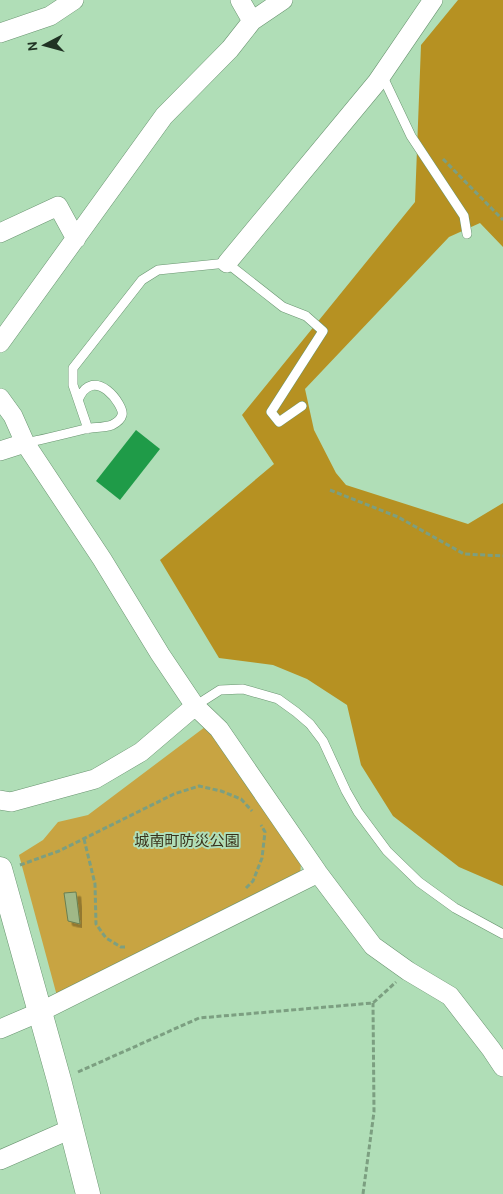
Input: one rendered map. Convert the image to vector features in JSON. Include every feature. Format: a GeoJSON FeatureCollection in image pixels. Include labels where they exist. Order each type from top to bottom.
{"type":"FeatureCollection","features":[{"type":"Feature","properties":{"kind":"street"},"geometry":{"type":"LineString","coordinates":[[0,33],[50,16],[74,0]]}},
{"type":"Feature","properties":{"kind":"street"},"geometry":{"type":"LineString","coordinates":[[240,0],[252,21]]}},
{"type":"Feature","properties":{"kind":"street"},"geometry":{"type":"LineString","coordinates":[[0,343],[164,116],[230,49],[252,21],[283,0]]}},
{"type":"Feature","properties":{"kind":"street"},"geometry":{"type":"LineString","coordinates":[[227,263],[382,75],[429,3]]}},
{"type":"Feature","properties":{"kind":"street"},"geometry":{"type":"LineString","coordinates":[[0,233],[58,206],[76,239]]}},
{"type":"Feature","properties":{"kind":"street"},"geometry":{"type":"LineString","coordinates":[[0,398],[13,416],[25,444],[102,559],[160,654],[195,706],[219,730],[318,874],[373,946],[408,971],[450,996],[491,1048],[503,1068]]}},
{"type":"Feature","properties":{"kind":"street"},"geometry":{"type":"LineString","coordinates":[[0,451],[25,444]]}},
{"type":"Feature","properties":{"kind":"street"},"geometry":{"type":"LineString","coordinates":[[0,800],[11,802],[95,779],[141,752],[195,706]]}},
{"type":"Feature","properties":{"kind":"street"},"geometry":{"type":"LineString","coordinates":[[0,870],[59,1080],[88,1194]]}},
{"type":"Feature","properties":{"kind":"street"},"geometry":{"type":"LineString","coordinates":[[0,1029],[40,1012],[318,874]]}},
{"type":"Feature","properties":{"kind":"street"},"geometry":{"type":"LineString","coordinates":[[0,1160],[71,1129]]}},
{"type":"Feature","properties":{"kind":"lane"},"geometry":{"type":"LineString","coordinates":[[382,75],[411,136],[464,216],[467,234]]}},
{"type":"Feature","properties":{"kind":"lane"},"geometry":{"type":"LineString","coordinates":[[88,429],[73,385],[73,368],[142,280],[158,270],[227,263],[283,306],[306,316],[323,331],[271,412],[279,422],[302,406]]}},
{"type":"Feature","properties":{"kind":"lane"},"geometry":{"type":"LineString","coordinates":[[25,444],[88,429],[111,426],[122,416],[123,410],[120,404],[99,385],[92,384],[86,387],[78,400]]}},
{"type":"Feature","properties":{"kind":"lane"},"geometry":{"type":"LineString","coordinates":[[195,706],[220,690],[243,689],[278,700],[296,712],[310,724],[323,741],[358,812],[386,850],[419,882],[455,908],[503,934]]}},
{"type":"Feature","properties":{"kind":"path"},"geometry":{"type":"LineString","coordinates":[[443,158],[503,220]]}},
{"type":"Feature","properties":{"kind":"path"},"geometry":{"type":"LineString","coordinates":[[330,490],[398,517],[464,554],[503,556]]}},
{"type":"Feature","properties":{"kind":"path"},"geometry":{"type":"LineString","coordinates":[[0,870],[60,851],[174,794],[199,786],[221,791],[241,799],[255,815]]}},
{"type":"Feature","properties":{"kind":"path"},"geometry":{"type":"LineString","coordinates":[[245,889],[252,881],[262,858],[265,832],[260,824]]}},
{"type":"Feature","properties":{"kind":"path"},"geometry":{"type":"LineString","coordinates":[[84,839],[95,884],[96,924],[106,938],[121,947],[134,948]]}},
{"type":"Feature","properties":{"kind":"path"},"geometry":{"type":"LineString","coordinates":[[59,1080],[200,1018],[373,1003],[408,971]]}},
{"type":"Feature","properties":{"kind":"path"},"geometry":{"type":"LineString","coordinates":[[363,1194],[374,1112],[373,1003]]}},
{"type":"Feature","properties":{"kind":"green space","name":"城南町防災公園"},"geometry":{"type":"Polygon","coordinates":[[[205,727],[229,755],[301,862],[300,876],[57,996],[19,855],[43,840],[58,822],[88,815],[205,727]]]}},
{"type":"Feature","properties":{"kind":"shaded area"},"geometry":{"type":"Polygon","coordinates":[[[458,0],[503,0],[503,247],[480,223],[449,237],[305,389],[314,430],[336,473],[346,485],[468,524],[503,503],[503,886],[459,867],[393,816],[361,765],[347,705],[307,679],[273,665],[219,658],[160,560],[274,464],[242,415],[415,202],[421,45],[458,0]]]}},
{"type":"Feature","properties":{"kind":"shaded area"},"geometry":{"type":"Polygon","coordinates":[[[136,430],[160,449],[120,500],[96,481],[136,430]]]}},
{"type":"Feature","properties":{"kind":"building"},"geometry":{"type":"Polygon","coordinates":[[[76,892],[80,924],[68,921],[64,893],[76,892]]]}}]}
